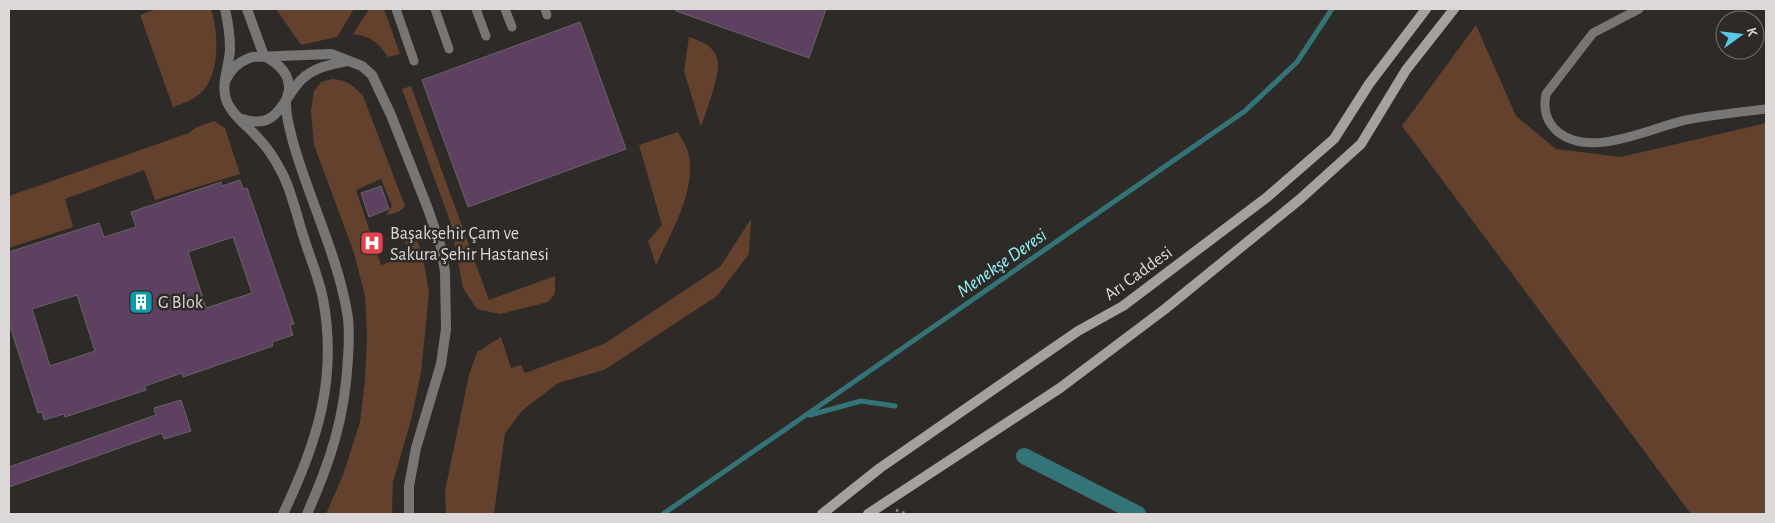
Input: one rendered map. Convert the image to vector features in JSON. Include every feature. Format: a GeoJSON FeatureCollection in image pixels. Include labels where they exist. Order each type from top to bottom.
{"type":"FeatureCollection","features":[{"type":"Feature","properties":{"kind":"main road","name":"Arı Caddesi"},"geometry":{"type":"LineString","coordinates":[[822,514],[880,468],[1070,337],[1123,306],[1266,198],[1334,138],[1369,84],[1426,9]]}},
{"type":"Feature","properties":{"kind":"main road"},"geometry":{"type":"LineString","coordinates":[[868,514],[1060,388],[1165,309],[1299,200],[1361,144],[1406,70],[1454,9]]}},
{"type":"Feature","properties":{"kind":"street"},"geometry":{"type":"LineString","coordinates":[[225,9],[230,49],[224,89],[226,101],[231,110],[269,150],[284,176],[323,298],[326,324],[328,352],[322,416],[310,453],[283,514]]}},
{"type":"Feature","properties":{"kind":"street"},"geometry":{"type":"LineString","coordinates":[[247,9],[264,56],[282,68],[288,78],[289,89],[286,102],[291,134],[340,282],[348,313],[349,341],[343,413],[330,458],[307,514]]}},
{"type":"Feature","properties":{"kind":"street"},"geometry":{"type":"LineString","coordinates":[[225,80],[232,68],[241,61],[252,57],[331,54],[362,66],[372,75],[391,115],[428,208],[441,247],[445,272],[446,329],[441,364],[414,458],[409,486],[409,514]]}},
{"type":"Feature","properties":{"kind":"street"},"geometry":{"type":"LineString","coordinates":[[241,119],[260,122],[278,112],[301,80],[318,68],[352,61]]}},
{"type":"Feature","properties":{"kind":"lane"},"geometry":{"type":"LineString","coordinates":[[396,9],[414,61]]}},
{"type":"Feature","properties":{"kind":"lane"},"geometry":{"type":"LineString","coordinates":[[435,9],[449,49]]}},
{"type":"Feature","properties":{"kind":"lane"},"geometry":{"type":"LineString","coordinates":[[476,9],[486,36]]}},
{"type":"Feature","properties":{"kind":"lane"},"geometry":{"type":"LineString","coordinates":[[505,9],[512,27]]}},
{"type":"Feature","properties":{"kind":"lane"},"geometry":{"type":"LineString","coordinates":[[1639,9],[1593,33],[1546,94],[1544,106],[1547,118],[1561,134],[1584,143],[1602,143],[1687,120],[1766,109]]}},
{"type":"Feature","properties":{"kind":"shaded area"},"geometry":{"type":"Polygon","coordinates":[[[156,9],[211,9],[216,30],[214,68],[205,89],[197,96],[173,107],[140,15],[156,9]]]}},
{"type":"Feature","properties":{"kind":"shaded area"},"geometry":{"type":"Polygon","coordinates":[[[276,9],[354,9],[337,37],[301,45],[276,9]]]}},
{"type":"Feature","properties":{"kind":"shaded area"},"geometry":{"type":"Polygon","coordinates":[[[369,9],[384,9],[400,54],[388,57],[374,41],[353,34],[369,9]]]}},
{"type":"Feature","properties":{"kind":"shaded area"},"geometry":{"type":"Polygon","coordinates":[[[1476,25],[1516,116],[1556,149],[1621,157],[1766,123],[1766,514],[1691,514],[1402,126],[1476,25]]]}},
{"type":"Feature","properties":{"kind":"shaded area"},"geometry":{"type":"Polygon","coordinates":[[[689,37],[709,47],[715,54],[718,64],[713,92],[701,127],[684,71],[689,37]]]}},
{"type":"Feature","properties":{"kind":"shaded area"},"geometry":{"type":"Polygon","coordinates":[[[332,79],[349,84],[363,96],[405,206],[397,212],[386,215],[392,206],[381,179],[356,190],[381,265],[409,256],[403,235],[414,231],[423,257],[429,293],[421,373],[411,420],[393,482],[392,514],[326,514],[343,475],[360,422],[367,337],[365,296],[354,253],[314,145],[311,111],[314,91],[321,82],[332,79]]]}},
{"type":"Feature","properties":{"kind":"shaded area"},"geometry":{"type":"Polygon","coordinates":[[[411,86],[489,300],[555,276],[555,294],[548,302],[500,314],[477,309],[463,288],[451,224],[402,89],[411,86]]]}},
{"type":"Feature","properties":{"kind":"shaded area"},"geometry":{"type":"Polygon","coordinates":[[[214,121],[225,128],[240,174],[155,200],[144,170],[65,199],[73,227],[9,248],[9,196],[189,133],[195,128],[214,121]]]}},
{"type":"Feature","properties":{"kind":"shaded area"},"geometry":{"type":"Polygon","coordinates":[[[678,132],[687,149],[690,163],[690,178],[682,209],[656,265],[648,241],[662,225],[639,145],[678,132]]]}},
{"type":"Feature","properties":{"kind":"shaded area"},"geometry":{"type":"Polygon","coordinates":[[[751,219],[749,254],[717,296],[604,370],[558,383],[523,410],[505,433],[494,514],[446,514],[445,491],[469,375],[477,352],[501,337],[511,368],[521,365],[525,373],[604,344],[720,267],[751,219]]]}},
{"type":"Feature","properties":{"kind":"building"},"geometry":{"type":"Polygon","coordinates":[[[676,9],[826,9],[809,58],[676,11],[676,9]]]}},
{"type":"Feature","properties":{"kind":"building"},"geometry":{"type":"Polygon","coordinates":[[[580,22],[626,149],[468,207],[422,80],[580,22]]]}},
{"type":"Feature","properties":{"kind":"building","name":"G Blok"},"geometry":{"type":"Polygon","coordinates":[[[240,180],[243,189],[247,188],[294,324],[290,325],[293,335],[272,342],[273,346],[183,377],[182,373],[145,386],[146,390],[65,417],[64,414],[44,420],[42,412],[38,413],[9,323],[9,252],[99,223],[104,237],[136,227],[131,212],[221,182],[222,186],[240,180]],[[233,237],[188,252],[206,308],[252,293],[233,237]],[[77,295],[32,309],[50,366],[95,351],[77,295]]]}},
{"type":"Feature","properties":{"kind":"building"},"geometry":{"type":"Polygon","coordinates":[[[381,186],[389,209],[369,217],[361,193],[381,186]]]}},
{"type":"Feature","properties":{"kind":"building"},"geometry":{"type":"Polygon","coordinates":[[[181,400],[191,431],[164,439],[162,433],[9,487],[9,467],[156,415],[154,408],[181,400]]]}},
{"type":"Feature","properties":{"kind":"waterway","name":"Menekşe Deresi"},"geometry":{"type":"LineString","coordinates":[[663,514],[1245,111],[1297,62],[1332,9]]}},
{"type":"Feature","properties":{"kind":"waterway"},"geometry":{"type":"LineString","coordinates":[[810,415],[861,401],[895,406]]}},
{"type":"Feature","properties":{"kind":"waterway"},"geometry":{"type":"LineString","coordinates":[[1024,456],[1138,514]]}},
{"type":"Feature","properties":{"kind":"place","name":"Başakşehir Çam ve Sakura Şehir Hastanesi"},"geometry":{"type":"Point","coordinates":[372,243]}},
{"type":"Feature","properties":{"kind":"place","name":"G Blok"},"geometry":{"type":"Point","coordinates":[141,302]}}]}
